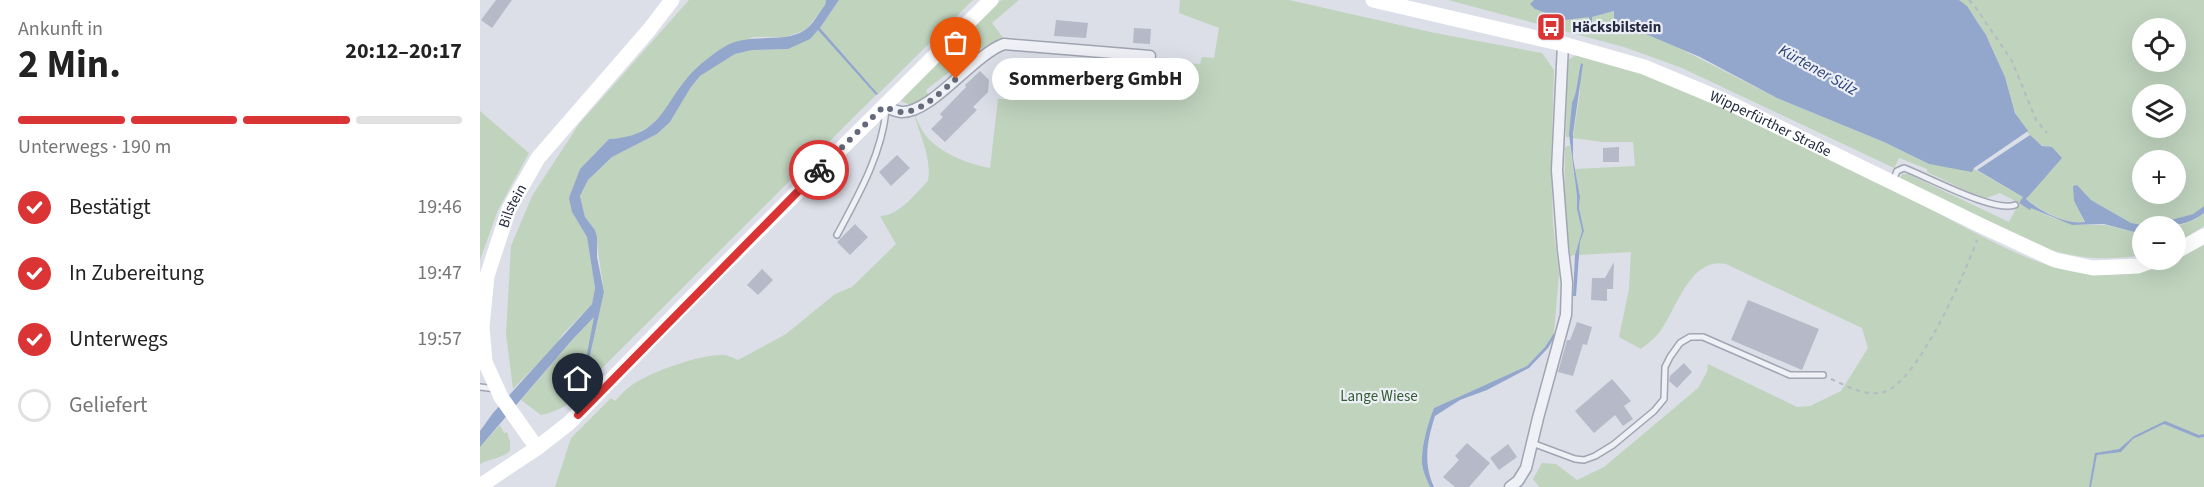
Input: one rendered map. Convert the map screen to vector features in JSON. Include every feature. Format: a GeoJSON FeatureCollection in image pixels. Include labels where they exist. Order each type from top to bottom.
{"type":"FeatureCollection","features":[{"type":"Feature","properties":{"kind":"main road","name":"Bilstein"},"geometry":{"type":"LineString","coordinates":[[537,448],[499,393],[485,362],[482,327],[487,276],[509,210],[538,158],[649,30],[672,0]]}},
{"type":"Feature","properties":{"kind":"main road"},"geometry":{"type":"LineString","coordinates":[[480,486],[537,448],[569,423],[991,0]]}},
{"type":"Feature","properties":{"kind":"main road","name":"Wipperfürther Straße"},"geometry":{"type":"LineString","coordinates":[[1373,0],[1563,44],[1654,71],[1723,100],[2055,260],[2093,268],[2132,266]]}},
{"type":"Feature","properties":{"kind":"main road"},"geometry":{"type":"LineString","coordinates":[[2186,246],[2204,236]]}},
{"type":"Feature","properties":{"kind":"street"},"geometry":{"type":"LineString","coordinates":[[885,107],[902,112],[916,108],[937,95],[985,53],[1004,44],[1150,56]]}},
{"type":"Feature","properties":{"kind":"street"},"geometry":{"type":"LineString","coordinates":[[1510,487],[1518,481],[1526,468],[1566,315],[1567,283],[1557,170],[1563,44]]}},
{"type":"Feature","properties":{"kind":"lane"},"geometry":{"type":"LineString","coordinates":[[837,235],[859,195],[879,147],[885,127],[885,107]]}},
{"type":"Feature","properties":{"kind":"lane"},"geometry":{"type":"LineString","coordinates":[[1893,182],[1898,171],[1904,168],[1990,205],[2008,208],[2014,205]]}},
{"type":"Feature","properties":{"kind":"lane"},"geometry":{"type":"LineString","coordinates":[[1532,443],[1575,459],[1584,460],[1613,445],[1646,419],[1664,399],[1665,367],[1680,343],[1690,337],[1703,337],[1790,375],[1823,375]]}},
{"type":"Feature","properties":{"kind":"lane"},"geometry":{"type":"LineString","coordinates":[[480,387],[499,393]]}},
{"type":"Feature","properties":{"kind":"path"},"geometry":{"type":"LineString","coordinates":[[1969,0],[2012,61],[2036,120],[2047,133]]}},
{"type":"Feature","properties":{"kind":"path"},"geometry":{"type":"LineString","coordinates":[[1823,375],[1862,393],[1884,392],[1903,378],[1937,328],[1954,296],[1982,226]]}},
{"type":"Feature","properties":{"kind":"green space"},"geometry":{"type":"Polygon","coordinates":[[[689,0],[826,0],[825,5],[806,30],[785,37],[753,37],[689,76],[666,111],[650,126],[629,138],[609,139],[580,169],[572,212],[587,237],[595,288],[592,304],[513,389],[506,334],[511,246],[532,196],[579,124],[689,0]]]}},
{"type":"Feature","properties":{"kind":"green space"},"geometry":{"type":"Polygon","coordinates":[[[839,0],[973,0],[878,94],[820,28],[839,0]]]}},
{"type":"Feature","properties":{"kind":"green space"},"geometry":{"type":"Polygon","coordinates":[[[1002,0],[1019,0],[992,23],[1004,39],[979,49],[926,90],[929,97],[910,105],[901,101],[989,9],[1002,0]]]}},
{"type":"Feature","properties":{"kind":"green space","name":"Lange Wiese"},"geometry":{"type":"Polygon","coordinates":[[[1180,0],[1289,0],[1435,33],[1542,53],[1554,70],[1551,168],[1553,223],[1559,274],[1554,333],[1545,347],[1527,366],[1434,408],[1425,435],[1422,457],[1423,470],[1430,487],[555,487],[571,438],[611,398],[615,401],[626,390],[647,376],[686,362],[722,355],[738,360],[786,334],[835,294],[852,287],[896,244],[880,216],[900,208],[928,181],[927,156],[914,114],[924,134],[939,148],[964,161],[990,168],[998,99],[1118,100],[1123,58],[1200,64],[1202,57],[1214,58],[1219,28],[1179,13],[1180,0]]]}},
{"type":"Feature","properties":{"kind":"green space"},"geometry":{"type":"Polygon","coordinates":[[[1448,0],[1534,0],[1530,4],[1566,20],[1589,16],[1589,30],[1592,30],[1592,17],[1614,11],[1614,30],[1641,32],[1677,47],[1777,98],[1884,142],[1929,164],[1974,169],[2023,197],[2031,208],[2053,218],[2078,225],[2106,225],[2132,232],[2132,256],[2090,258],[2046,248],[2025,240],[1921,191],[1900,178],[1902,174],[1908,174],[2009,222],[2019,203],[2000,193],[1984,199],[1927,172],[1927,169],[1899,158],[1894,168],[1682,68],[1624,47],[1448,0]]]}},
{"type":"Feature","properties":{"kind":"green space"},"geometry":{"type":"Polygon","coordinates":[[[1959,0],[2204,0],[2204,206],[2186,216],[2132,216],[2132,223],[2091,200],[2076,185],[2074,201],[2085,223],[2077,223],[2054,216],[2026,199],[2055,151],[2052,147],[2040,144],[2029,135],[2021,122],[1991,45],[1974,16],[1959,0]]]}},
{"type":"Feature","properties":{"kind":"green space"},"geometry":{"type":"Polygon","coordinates":[[[818,29],[876,95],[583,387],[604,292],[595,230],[585,217],[580,196],[588,180],[612,157],[657,134],[670,122],[700,76],[735,54],[752,50],[788,49],[818,29]]]}},
{"type":"Feature","properties":{"kind":"green space"},"geometry":{"type":"Polygon","coordinates":[[[1576,55],[1610,63],[1665,82],[1841,163],[1990,241],[2054,267],[2074,272],[2108,275],[2145,270],[2186,270],[2186,254],[2204,244],[2204,434],[2199,435],[2165,422],[2134,436],[2119,449],[2096,453],[2089,487],[1539,487],[1533,479],[1542,463],[1556,464],[1577,480],[1604,467],[1698,388],[1707,372],[1708,364],[1797,407],[1810,406],[1841,391],[1868,348],[1862,328],[1726,264],[1714,264],[1703,268],[1694,276],[1659,333],[1641,349],[1619,337],[1629,289],[1631,252],[1579,255],[1584,231],[1575,169],[1635,166],[1633,142],[1602,142],[1573,138],[1583,64],[1581,63],[1572,102],[1569,137],[1566,137],[1568,60],[1576,55]]]}},
{"type":"Feature","properties":{"kind":"green space"},"geometry":{"type":"Polygon","coordinates":[[[480,111],[529,153],[498,210],[480,260],[480,111]]]}},
{"type":"Feature","properties":{"kind":"green space"},"geometry":{"type":"Polygon","coordinates":[[[1570,146],[1577,209],[1582,231],[1575,255],[1570,256],[1565,188],[1565,148],[1570,146]]]}},
{"type":"Feature","properties":{"kind":"green space"},"geometry":{"type":"Polygon","coordinates":[[[2204,213],[2204,226],[2186,237],[2186,223],[2204,213]]]}},
{"type":"Feature","properties":{"kind":"green space"},"geometry":{"type":"Polygon","coordinates":[[[595,316],[579,391],[563,407],[541,415],[521,400],[595,316]]]}},
{"type":"Feature","properties":{"kind":"green space"},"geometry":{"type":"Polygon","coordinates":[[[2164,424],[2198,438],[2204,437],[2204,487],[2091,487],[2097,455],[2121,451],[2133,439],[2164,424]]]}},
{"type":"Feature","properties":{"kind":"green space"},"geometry":{"type":"Polygon","coordinates":[[[500,425],[504,433],[507,432],[510,451],[480,464],[480,447],[500,425]]]}},
{"type":"Feature","properties":{"kind":"water"},"geometry":{"type":"Polygon","coordinates":[[[826,0],[839,0],[820,28],[878,94],[876,95],[818,30],[810,39],[788,49],[752,50],[735,54],[700,76],[670,122],[657,134],[612,157],[588,180],[580,196],[585,217],[595,230],[597,237],[597,257],[604,292],[583,387],[580,390],[594,317],[480,447],[480,431],[493,413],[592,304],[595,288],[587,237],[572,212],[569,198],[580,169],[609,139],[626,137],[649,127],[705,60],[734,42],[786,37],[805,30],[825,5],[826,0]]]}},
{"type":"Feature","properties":{"kind":"water","name":"Kürtener Sülz"},"geometry":{"type":"Polygon","coordinates":[[[1534,0],[1959,0],[1967,6],[1986,35],[2005,77],[2015,113],[2028,131],[1974,168],[1972,172],[1929,164],[1884,142],[1777,98],[1700,57],[1641,32],[1614,30],[1614,11],[1592,17],[1592,31],[1589,31],[1589,17],[1566,20],[1535,9],[1530,4],[1534,0]]]}},
{"type":"Feature","properties":{"kind":"water"},"geometry":{"type":"Polygon","coordinates":[[[1581,63],[1583,64],[1573,134],[1573,158],[1584,231],[1580,242],[1576,296],[1573,296],[1575,255],[1582,231],[1577,209],[1569,134],[1572,102],[1581,63]]]}},
{"type":"Feature","properties":{"kind":"water"},"geometry":{"type":"Polygon","coordinates":[[[2030,135],[2042,146],[2052,147],[2062,158],[2026,199],[2061,219],[2069,222],[2085,222],[2074,201],[2073,186],[2077,185],[2091,200],[2132,223],[2132,231],[2104,224],[2072,225],[2031,208],[2030,210],[2019,203],[2023,197],[1977,170],[2030,135]]]}},
{"type":"Feature","properties":{"kind":"water"},"geometry":{"type":"Polygon","coordinates":[[[2204,206],[2204,213],[2186,222],[2186,216],[2204,206]]]}},
{"type":"Feature","properties":{"kind":"water"},"geometry":{"type":"Polygon","coordinates":[[[1554,333],[1554,338],[1548,348],[1529,368],[1487,390],[1460,400],[1435,416],[1427,452],[1428,469],[1434,487],[1430,487],[1423,470],[1422,457],[1425,435],[1434,408],[1527,366],[1545,347],[1554,333]]]}},
{"type":"Feature","properties":{"kind":"water"},"geometry":{"type":"Polygon","coordinates":[[[2165,421],[2199,435],[2204,434],[2204,437],[2198,438],[2164,424],[2133,439],[2121,452],[2097,455],[2091,487],[2089,487],[2095,453],[2119,449],[2134,436],[2165,421]]]}},
{"type":"Feature","properties":{"kind":"building"},"geometry":{"type":"Polygon","coordinates":[[[496,0],[512,0],[492,28],[481,20],[496,0]]]}},
{"type":"Feature","properties":{"kind":"building"},"geometry":{"type":"Polygon","coordinates":[[[1056,20],[1088,23],[1086,38],[1054,36],[1056,20]]]}},
{"type":"Feature","properties":{"kind":"building"},"geometry":{"type":"Polygon","coordinates":[[[1134,28],[1151,29],[1150,44],[1133,43],[1134,28]]]}},
{"type":"Feature","properties":{"kind":"building"},"geometry":{"type":"Polygon","coordinates":[[[980,71],[989,80],[988,92],[973,107],[977,110],[945,142],[931,129],[943,117],[940,114],[980,71]]]}},
{"type":"Feature","properties":{"kind":"building"},"geometry":{"type":"Polygon","coordinates":[[[1619,147],[1619,162],[1603,162],[1603,148],[1619,147]]]}},
{"type":"Feature","properties":{"kind":"building"},"geometry":{"type":"Polygon","coordinates":[[[897,155],[910,168],[891,186],[879,172],[897,155]]]}},
{"type":"Feature","properties":{"kind":"building"},"geometry":{"type":"Polygon","coordinates":[[[855,224],[868,237],[850,255],[837,242],[855,224]]]}},
{"type":"Feature","properties":{"kind":"building"},"geometry":{"type":"Polygon","coordinates":[[[1614,262],[1613,289],[1607,289],[1607,301],[1591,300],[1592,278],[1605,278],[1614,262]]]}},
{"type":"Feature","properties":{"kind":"building"},"geometry":{"type":"Polygon","coordinates":[[[762,269],[773,280],[758,295],[747,285],[762,269]]]}},
{"type":"Feature","properties":{"kind":"building"},"geometry":{"type":"Polygon","coordinates":[[[1748,300],[1819,329],[1802,370],[1731,340],[1748,300]]]}},
{"type":"Feature","properties":{"kind":"building"},"geometry":{"type":"Polygon","coordinates":[[[1577,322],[1592,327],[1587,345],[1583,344],[1573,376],[1558,372],[1567,340],[1570,340],[1577,322]]]}},
{"type":"Feature","properties":{"kind":"building"},"geometry":{"type":"Polygon","coordinates":[[[1684,363],[1692,372],[1677,388],[1669,381],[1670,376],[1684,363]]]}},
{"type":"Feature","properties":{"kind":"building"},"geometry":{"type":"Polygon","coordinates":[[[1612,379],[1631,401],[1624,406],[1633,419],[1623,426],[1615,415],[1594,433],[1575,411],[1612,379]]]}},
{"type":"Feature","properties":{"kind":"building"},"geometry":{"type":"Polygon","coordinates":[[[1467,443],[1490,463],[1469,487],[1455,487],[1443,477],[1459,460],[1455,456],[1467,443]]]}},
{"type":"Feature","properties":{"kind":"building"},"geometry":{"type":"Polygon","coordinates":[[[1508,444],[1517,457],[1499,470],[1490,458],[1508,444]]]}},
{"type":"Feature","properties":{"kind":"way so far"},"geometry":{"type":"LineString","coordinates":[[819,170],[883,107],[902,112],[916,108],[937,95],[956,79]]}},
{"type":"Feature","properties":{"kind":"place","name":"Häcksbilstein"},"geometry":{"type":"Point","coordinates":[1551,27]}},
{"type":"Feature","properties":{"kind":"place","name":"Sommerberg GmbH"},"geometry":{"type":"Point","coordinates":[956,79]}},
{"type":"Feature","properties":{"kind":"route"},"geometry":{"type":"LineString","coordinates":[[578,415],[819,170]]}}]}
